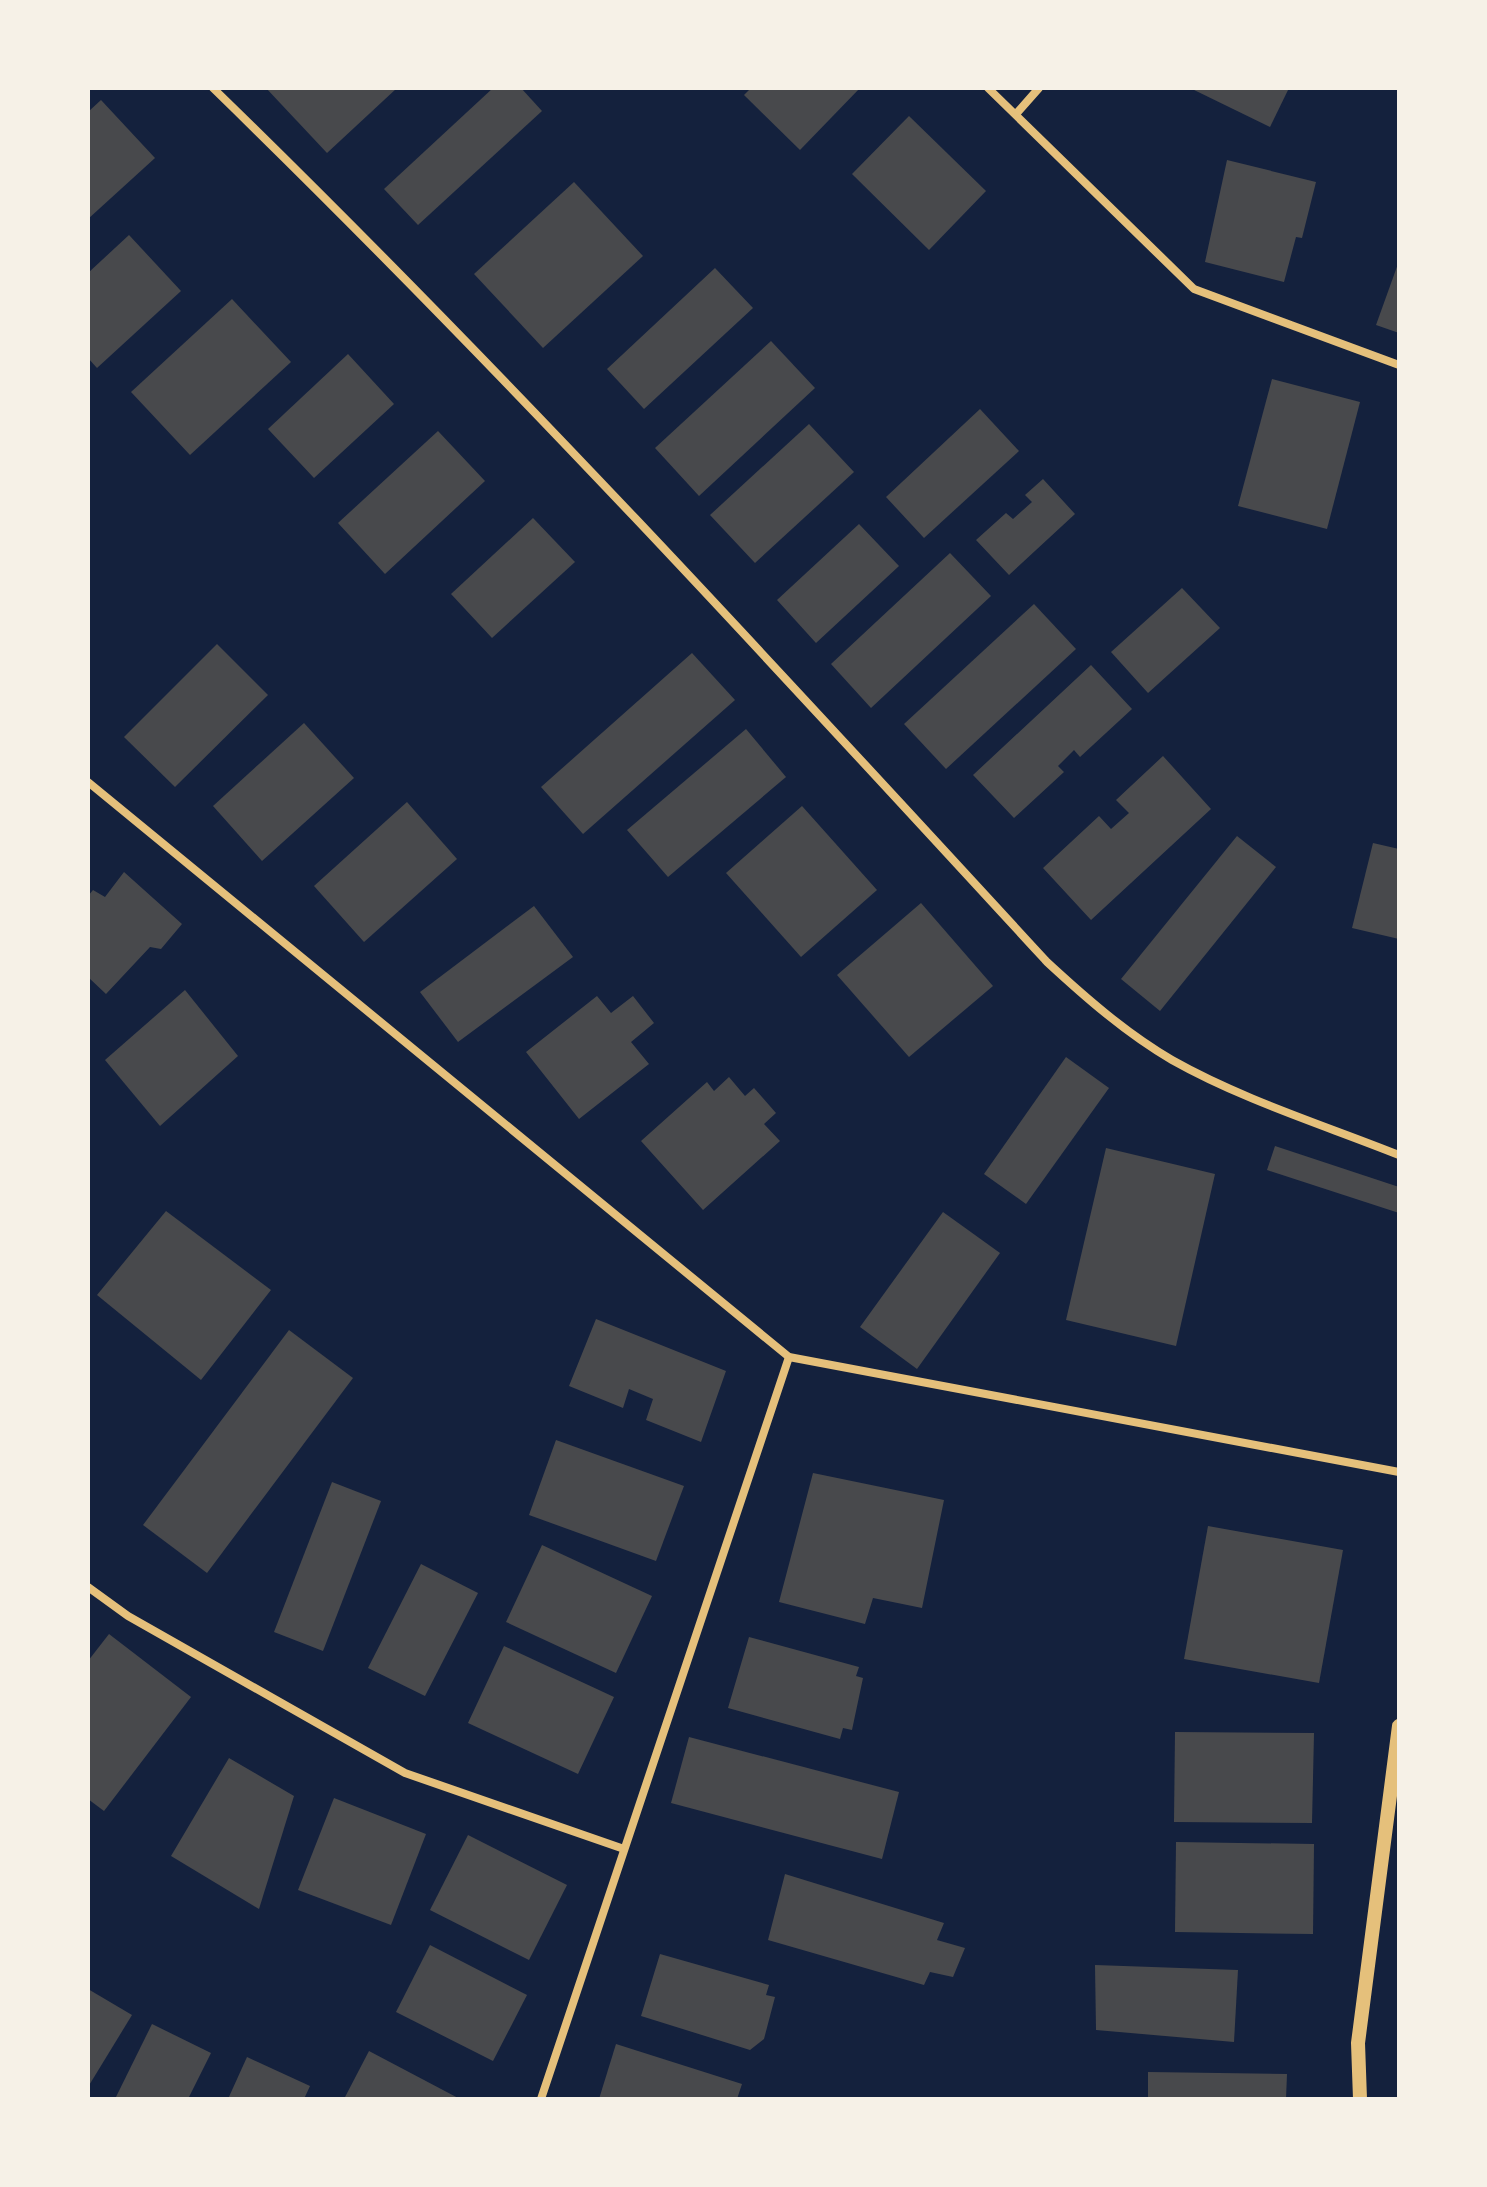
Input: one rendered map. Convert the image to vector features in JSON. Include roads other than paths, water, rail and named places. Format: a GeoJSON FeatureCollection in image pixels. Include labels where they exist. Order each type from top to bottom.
{"type":"FeatureCollection","features":[{"type":"Feature","properties":{"kind":"street"},"geometry":{"type":"LineString","coordinates":[[213,88],[318,190],[643,522],[1047,962],[1096,1008],[1172,1060],[1223,1085],[1399,1155]]}},
{"type":"Feature","properties":{"kind":"street"},"geometry":{"type":"LineString","coordinates":[[988,88],[1194,289],[1399,365]]}},
{"type":"Feature","properties":{"kind":"street"},"geometry":{"type":"LineString","coordinates":[[1016,114],[1039,88]]}},
{"type":"Feature","properties":{"kind":"street"},"geometry":{"type":"LineString","coordinates":[[88,782],[789,1357],[1399,1472]]}},
{"type":"Feature","properties":{"kind":"street"},"geometry":{"type":"LineString","coordinates":[[541,2099],[789,1357]]}},
{"type":"Feature","properties":{"kind":"street"},"geometry":{"type":"LineString","coordinates":[[88,1587],[128,1616],[405,1773],[624,1849]]}},
{"type":"Feature","properties":{"kind":"street"},"geometry":{"type":"LineString","coordinates":[[1360,2099],[1358,2043],[1399,1726]]}}]}
